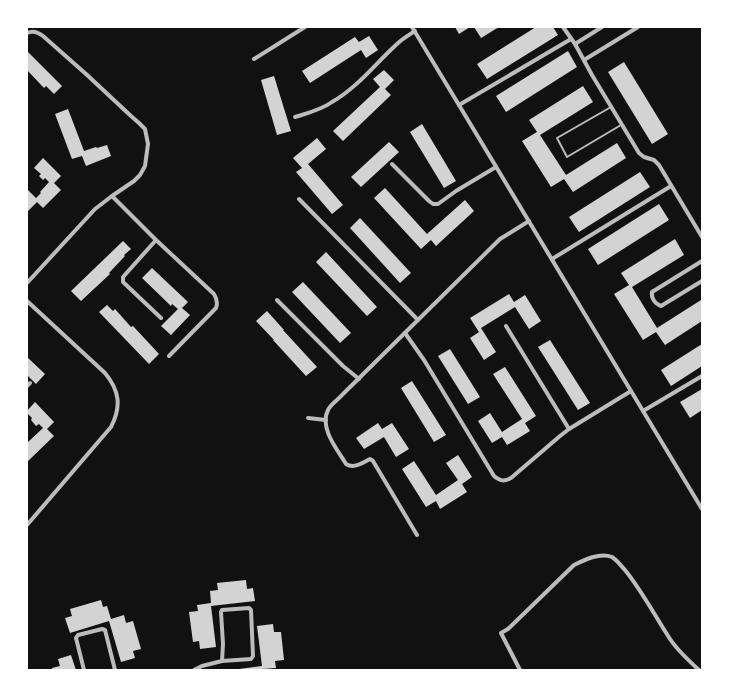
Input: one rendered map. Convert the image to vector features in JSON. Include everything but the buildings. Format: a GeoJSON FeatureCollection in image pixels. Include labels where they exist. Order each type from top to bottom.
{"type":"FeatureCollection","features":[{"type":"Feature","properties":{"kind":"street"},"geometry":{"type":"LineString","coordinates":[[254,59],[305,27]]}},
{"type":"Feature","properties":{"kind":"street"},"geometry":{"type":"LineString","coordinates":[[563,27],[575,44],[639,152],[644,157],[654,160],[658,165],[702,237]]}},
{"type":"Feature","properties":{"kind":"street"},"geometry":{"type":"LineString","coordinates":[[575,44],[602,27]]}},
{"type":"Feature","properties":{"kind":"street"},"geometry":{"type":"LineString","coordinates":[[584,60],[638,27]]}},
{"type":"Feature","properties":{"kind":"street"},"geometry":{"type":"LineString","coordinates":[[295,117],[324,107],[344,94],[363,79],[413,29],[702,509]]}},
{"type":"Feature","properties":{"kind":"street"},"geometry":{"type":"LineString","coordinates":[[27,33],[38,32],[139,122],[145,129],[148,144],[145,166],[140,175],[95,209],[27,283]]}},
{"type":"Feature","properties":{"kind":"street"},"geometry":{"type":"LineString","coordinates":[[459,105],[571,39]]}},
{"type":"Feature","properties":{"kind":"street"},"geometry":{"type":"LineString","coordinates":[[392,164],[433,204],[438,204],[456,191],[496,167]]}},
{"type":"Feature","properties":{"kind":"street"},"geometry":{"type":"LineString","coordinates":[[552,259],[671,186]]}},
{"type":"Feature","properties":{"kind":"street"},"geometry":{"type":"LineString","coordinates":[[112,196],[156,240],[214,294],[217,301],[216,308],[170,356]]}},
{"type":"Feature","properties":{"kind":"street"},"geometry":{"type":"LineString","coordinates":[[299,199],[418,320]]}},
{"type":"Feature","properties":{"kind":"street"},"geometry":{"type":"LineString","coordinates":[[417,535],[373,461],[370,459],[355,466],[346,464],[327,433],[327,411],[500,239],[529,221]]}},
{"type":"Feature","properties":{"kind":"street"},"geometry":{"type":"LineString","coordinates":[[156,240],[123,277],[123,282],[161,318]]}},
{"type":"Feature","properties":{"kind":"street"},"geometry":{"type":"LineString","coordinates":[[702,261],[652,292],[652,296],[657,305],[661,306],[702,281]]}},
{"type":"Feature","properties":{"kind":"street"},"geometry":{"type":"LineString","coordinates":[[277,300],[358,379]]}},
{"type":"Feature","properties":{"kind":"street"},"geometry":{"type":"LineString","coordinates":[[27,301],[105,372],[114,384],[118,405],[117,414],[111,427],[27,525]]}},
{"type":"Feature","properties":{"kind":"street"},"geometry":{"type":"LineString","coordinates":[[506,326],[569,429]]}},
{"type":"Feature","properties":{"kind":"street"},"geometry":{"type":"LineString","coordinates":[[405,333],[424,360],[494,476],[498,480],[507,480],[511,478],[569,429],[632,391]]}},
{"type":"Feature","properties":{"kind":"street"},"geometry":{"type":"LineString","coordinates":[[643,411],[702,376]]}},
{"type":"Feature","properties":{"kind":"street"},"geometry":{"type":"LineString","coordinates":[[308,418],[326,420]]}},
{"type":"Feature","properties":{"kind":"street"},"geometry":{"type":"LineString","coordinates":[[520,670],[501,633],[508,629],[574,565],[583,560],[600,556],[611,557],[621,565],[633,580],[671,640],[683,656],[699,670]]}},
{"type":"Feature","properties":{"kind":"street"},"geometry":{"type":"LineString","coordinates":[[194,670],[202,666],[222,661],[251,659],[253,656],[251,610],[249,608],[222,610],[220,612],[222,661]]}},
{"type":"Feature","properties":{"kind":"street"},"geometry":{"type":"LineString","coordinates":[[84,670],[76,638],[78,635],[102,629],[105,630],[115,670]]}},
{"type":"Feature","properties":{"kind":"lane"},"geometry":{"type":"LineString","coordinates":[[611,107],[557,138],[567,157],[622,125]]}}]}
